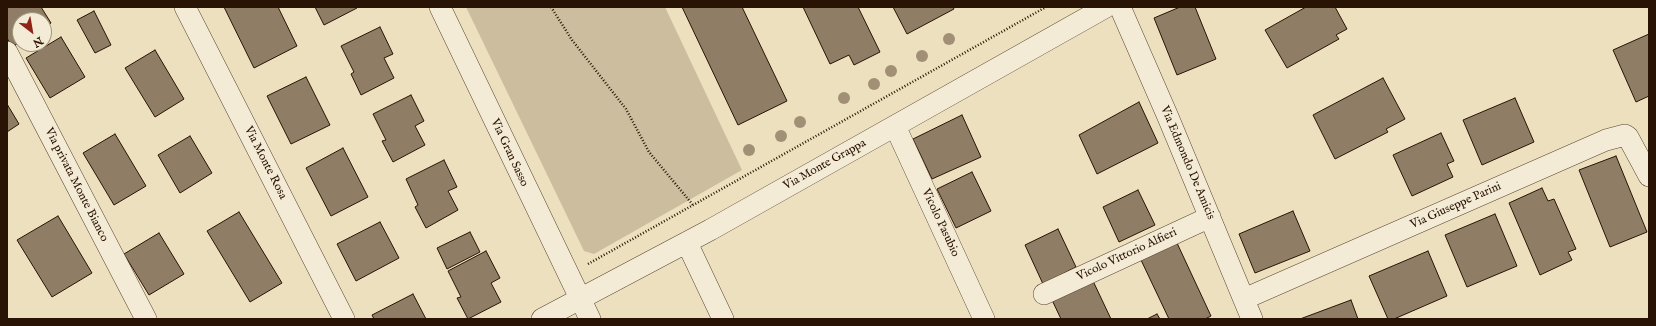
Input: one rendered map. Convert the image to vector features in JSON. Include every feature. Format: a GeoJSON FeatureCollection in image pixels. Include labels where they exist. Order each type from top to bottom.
{"type":"FeatureCollection","features":[{"type":"Feature","properties":{"kind":"street","name":"Via Monte Rosa"},"geometry":{"type":"LineString","coordinates":[[185,7],[344,319]]}},
{"type":"Feature","properties":{"kind":"street","name":"Via Gran Sasso"},"geometry":{"type":"LineString","coordinates":[[440,7],[590,319]]}},
{"type":"Feature","properties":{"kind":"street","name":"Via Monte Grappa"},"geometry":{"type":"LineString","coordinates":[[542,319],[687,242],[1106,7]]}},
{"type":"Feature","properties":{"kind":"street","name":"Via Edmondo De Amicis"},"geometry":{"type":"LineString","coordinates":[[1120,7],[1168,117],[1252,319]]}},
{"type":"Feature","properties":{"kind":"street","name":"Via privata Monte Bianco"},"geometry":{"type":"LineString","coordinates":[[7,52],[146,319]]}},
{"type":"Feature","properties":{"kind":"street","name":"Vicolo Pasubio"},"geometry":{"type":"LineString","coordinates":[[895,126],[984,319]]}},
{"type":"Feature","properties":{"kind":"street","name":"Via Giuseppe Parini"},"geometry":{"type":"LineString","coordinates":[[1244,299],[1606,140],[1625,135],[1628,137],[1649,176]]}},
{"type":"Feature","properties":{"kind":"street","name":"Vicolo Vittorio Alfieri"},"geometry":{"type":"LineString","coordinates":[[1044,294],[1210,217]]}},
{"type":"Feature","properties":{"kind":"street"},"geometry":{"type":"LineString","coordinates":[[687,242],[723,319]]}},
{"type":"Feature","properties":{"kind":"path"},"geometry":{"type":"LineString","coordinates":[[551,7],[572,40],[626,109],[649,152],[694,205]]}},
{"type":"Feature","properties":{"kind":"path"},"geometry":{"type":"LineString","coordinates":[[586,265],[1046,7]]}},
{"type":"Feature","properties":{"kind":"shaded area"},"geometry":{"type":"Polygon","coordinates":[[[466,7],[665,7],[742,170],[594,254],[584,251],[466,7]]]}},
{"type":"Feature","properties":{"kind":"building"},"geometry":{"type":"Polygon","coordinates":[[[7,7],[41,7],[44,12],[12,12],[12,47],[7,38],[7,7]]]}},
{"type":"Feature","properties":{"kind":"building"},"geometry":{"type":"Polygon","coordinates":[[[224,7],[278,7],[297,46],[254,68],[224,7]]]}},
{"type":"Feature","properties":{"kind":"building"},"geometry":{"type":"Polygon","coordinates":[[[315,7],[356,7],[357,8],[324,25],[315,7]]]}},
{"type":"Feature","properties":{"kind":"building"},"geometry":{"type":"Polygon","coordinates":[[[682,7],[742,7],[787,101],[738,125],[682,7]]]}},
{"type":"Feature","properties":{"kind":"building"},"geometry":{"type":"Polygon","coordinates":[[[803,7],[858,7],[880,52],[854,65],[849,55],[830,64],[803,7]]]}},
{"type":"Feature","properties":{"kind":"building"},"geometry":{"type":"Polygon","coordinates":[[[893,7],[953,7],[954,9],[907,34],[893,7]]]}},
{"type":"Feature","properties":{"kind":"building"},"geometry":{"type":"Polygon","coordinates":[[[1180,7],[1195,7],[1216,59],[1177,75],[1154,18],[1180,7]]]}},
{"type":"Feature","properties":{"kind":"building"},"geometry":{"type":"Polygon","coordinates":[[[1306,7],[1335,7],[1347,29],[1336,35],[1339,39],[1287,68],[1265,30],[1306,7]]]}},
{"type":"Feature","properties":{"kind":"building"},"geometry":{"type":"Polygon","coordinates":[[[94,11],[111,45],[95,53],[77,20],[94,11]]]}},
{"type":"Feature","properties":{"kind":"building"},"geometry":{"type":"Polygon","coordinates":[[[380,27],[393,54],[384,58],[394,78],[361,95],[351,74],[354,72],[341,46],[380,27]]]}},
{"type":"Feature","properties":{"kind":"building"},"geometry":{"type":"Polygon","coordinates":[[[1649,34],[1649,96],[1636,102],[1613,50],[1649,34]]]}},
{"type":"Feature","properties":{"kind":"building"},"geometry":{"type":"Polygon","coordinates":[[[61,37],[85,77],[50,98],[26,58],[36,52],[52,52],[52,42],[61,37]]]}},
{"type":"Feature","properties":{"kind":"building"},"geometry":{"type":"Polygon","coordinates":[[[155,50],[184,99],[155,117],[125,68],[155,50]]]}},
{"type":"Feature","properties":{"kind":"building"},"geometry":{"type":"Polygon","coordinates":[[[306,77],[330,125],[291,144],[267,96],[306,77]]]}},
{"type":"Feature","properties":{"kind":"building"},"geometry":{"type":"Polygon","coordinates":[[[1383,78],[1405,119],[1386,129],[1388,132],[1335,159],[1313,115],[1383,78]]]}},
{"type":"Feature","properties":{"kind":"building"},"geometry":{"type":"Polygon","coordinates":[[[411,95],[424,121],[415,126],[425,145],[393,162],[382,141],[386,140],[373,114],[411,95]]]}},
{"type":"Feature","properties":{"kind":"building"},"geometry":{"type":"Polygon","coordinates":[[[1515,98],[1534,142],[1482,165],[1463,120],[1515,98]]]}},
{"type":"Feature","properties":{"kind":"building"},"geometry":{"type":"Polygon","coordinates":[[[1139,102],[1158,143],[1097,174],[1079,135],[1139,102]]]}},
{"type":"Feature","properties":{"kind":"building"},"geometry":{"type":"Polygon","coordinates":[[[7,104],[19,124],[7,132],[7,104]]]}},
{"type":"Feature","properties":{"kind":"building"},"geometry":{"type":"Polygon","coordinates":[[[962,115],[981,157],[932,179],[913,139],[962,115]]]}},
{"type":"Feature","properties":{"kind":"building"},"geometry":{"type":"Polygon","coordinates":[[[1441,133],[1454,161],[1447,164],[1453,177],[1412,196],[1393,155],[1441,133]]]}},
{"type":"Feature","properties":{"kind":"building"},"geometry":{"type":"Polygon","coordinates":[[[115,134],[146,186],[114,205],[83,153],[115,134]]]}},
{"type":"Feature","properties":{"kind":"building"},"geometry":{"type":"Polygon","coordinates":[[[190,136],[212,173],[180,193],[158,155],[190,136]]]}},
{"type":"Feature","properties":{"kind":"building"},"geometry":{"type":"Polygon","coordinates":[[[343,148],[368,197],[331,216],[306,168],[343,148]]]}},
{"type":"Feature","properties":{"kind":"building"},"geometry":{"type":"Polygon","coordinates":[[[1616,156],[1647,232],[1610,247],[1579,170],[1616,156]]]}},
{"type":"Feature","properties":{"kind":"building"},"geometry":{"type":"Polygon","coordinates":[[[444,160],[457,187],[448,191],[458,210],[426,228],[415,207],[418,205],[406,179],[444,160]]]}},
{"type":"Feature","properties":{"kind":"building"},"geometry":{"type":"Polygon","coordinates":[[[972,172],[991,211],[956,228],[937,189],[972,172]]]}},
{"type":"Feature","properties":{"kind":"building"},"geometry":{"type":"Polygon","coordinates":[[[1542,188],[1548,201],[1554,199],[1576,249],[1568,252],[1572,260],[1540,275],[1509,203],[1542,188]]]}},
{"type":"Feature","properties":{"kind":"building"},"geometry":{"type":"Polygon","coordinates":[[[1138,190],[1155,225],[1119,242],[1103,207],[1138,190]]]}},
{"type":"Feature","properties":{"kind":"building"},"geometry":{"type":"Polygon","coordinates":[[[1293,211],[1310,251],[1255,273],[1239,234],[1293,211]]]}},
{"type":"Feature","properties":{"kind":"building"},"geometry":{"type":"Polygon","coordinates":[[[239,212],[282,283],[250,302],[207,231],[239,212]]]}},
{"type":"Feature","properties":{"kind":"building"},"geometry":{"type":"Polygon","coordinates":[[[1495,214],[1517,266],[1467,287],[1445,235],[1495,214]]]}},
{"type":"Feature","properties":{"kind":"building"},"geometry":{"type":"Polygon","coordinates":[[[58,216],[92,273],[52,297],[17,240],[58,216]]]}},
{"type":"Feature","properties":{"kind":"building"},"geometry":{"type":"Polygon","coordinates":[[[380,222],[399,258],[356,281],[337,244],[380,222]]]}},
{"type":"Feature","properties":{"kind":"building"},"geometry":{"type":"Polygon","coordinates":[[[1058,229],[1076,267],[1043,284],[1025,245],[1058,229]]]}},
{"type":"Feature","properties":{"kind":"building"},"geometry":{"type":"Polygon","coordinates":[[[470,232],[480,252],[447,269],[437,248],[470,232]]]}},
{"type":"Feature","properties":{"kind":"building"},"geometry":{"type":"Polygon","coordinates":[[[159,233],[184,274],[149,295],[124,254],[159,233]]]}},
{"type":"Feature","properties":{"kind":"building"},"geometry":{"type":"Polygon","coordinates":[[[1177,243],[1211,316],[1205,319],[1169,319],[1141,260],[1177,243]]]}},
{"type":"Feature","properties":{"kind":"building"},"geometry":{"type":"Polygon","coordinates":[[[486,251],[500,278],[491,283],[501,302],[468,319],[457,298],[461,297],[448,271],[486,251]]]}},
{"type":"Feature","properties":{"kind":"building"},"geometry":{"type":"Polygon","coordinates":[[[1428,251],[1447,296],[1394,319],[1388,319],[1369,276],[1428,251]]]}},
{"type":"Feature","properties":{"kind":"building"},"geometry":{"type":"Polygon","coordinates":[[[1093,281],[1111,319],[1061,319],[1052,300],[1093,281]]]}},
{"type":"Feature","properties":{"kind":"building"},"geometry":{"type":"Polygon","coordinates":[[[413,294],[426,319],[374,319],[372,315],[413,294]]]}},
{"type":"Feature","properties":{"kind":"building"},"geometry":{"type":"Polygon","coordinates":[[[1351,300],[1358,319],[1300,319],[1351,300]]]}},
{"type":"Feature","properties":{"kind":"building"},"geometry":{"type":"Polygon","coordinates":[[[1157,314],[1160,319],[1147,319],[1157,314]]]}}]}
